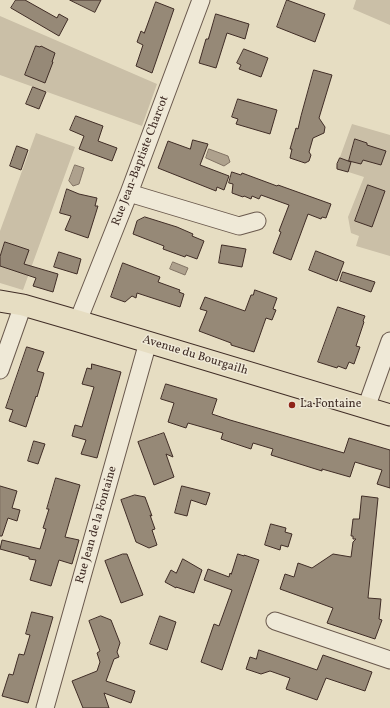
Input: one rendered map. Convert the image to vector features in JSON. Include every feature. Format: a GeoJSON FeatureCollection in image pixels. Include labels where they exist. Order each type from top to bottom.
{"type":"FeatureCollection","features":[{"type":"Feature","properties":{"kind":"main road","name":"Avenue du Bourgailh"},"geometry":{"type":"LineString","coordinates":[[0,300],[78,320],[390,415]]}},
{"type":"Feature","properties":{"kind":"street","name":"Rue Jean-Baptiste Charcot"},"geometry":{"type":"LineString","coordinates":[[78,320],[129,193],[201,0]]}},
{"type":"Feature","properties":{"kind":"street"},"geometry":{"type":"LineString","coordinates":[[129,193],[239,226],[257,221]]}},
{"type":"Feature","properties":{"kind":"street"},"geometry":{"type":"LineString","coordinates":[[0,370],[23,305]]}},
{"type":"Feature","properties":{"kind":"street"},"geometry":{"type":"LineString","coordinates":[[366,408],[390,341]]}},
{"type":"Feature","properties":{"kind":"street","name":"Rue Jean de la Fontaine"},"geometry":{"type":"LineString","coordinates":[[45,708],[148,342]]}},
{"type":"Feature","properties":{"kind":"street"},"geometry":{"type":"LineString","coordinates":[[275,621],[390,660]]}},
{"type":"Feature","properties":{"kind":"shaded area"},"geometry":{"type":"Polygon","coordinates":[[[356,0],[390,0],[390,25],[353,9],[356,0]]]}},
{"type":"Feature","properties":{"kind":"shaded area"},"geometry":{"type":"Polygon","coordinates":[[[0,16],[157,84],[142,126],[0,75],[0,16]]]}},
{"type":"Feature","properties":{"kind":"shaded area"},"geometry":{"type":"Polygon","coordinates":[[[352,124],[390,135],[390,256],[356,246],[359,236],[351,233],[348,217],[364,177],[336,168],[352,124]]]}},
{"type":"Feature","properties":{"kind":"shaded area"},"geometry":{"type":"Polygon","coordinates":[[[36,133],[75,147],[23,290],[0,283],[0,231],[36,133]]]}},
{"type":"Feature","properties":{"kind":"shaded area"},"geometry":{"type":"Polygon","coordinates":[[[209,149],[228,156],[230,162],[224,166],[206,158],[209,149]]]}},
{"type":"Feature","properties":{"kind":"shaded area"},"geometry":{"type":"Polygon","coordinates":[[[75,165],[84,168],[79,184],[73,186],[69,181],[75,165]]]}},
{"type":"Feature","properties":{"kind":"shaded area"},"geometry":{"type":"Polygon","coordinates":[[[173,262],[188,268],[185,275],[170,269],[173,262]]]}},
{"type":"Feature","properties":{"kind":"building"},"geometry":{"type":"Polygon","coordinates":[[[16,0],[25,0],[57,18],[59,14],[68,19],[59,36],[11,8],[16,0]]]}},
{"type":"Feature","properties":{"kind":"building"},"geometry":{"type":"Polygon","coordinates":[[[70,0],[101,0],[95,12],[70,0]]]}},
{"type":"Feature","properties":{"kind":"building"},"geometry":{"type":"Polygon","coordinates":[[[287,0],[325,14],[315,42],[277,27],[287,0]]]}},
{"type":"Feature","properties":{"kind":"building"},"geometry":{"type":"Polygon","coordinates":[[[156,2],[174,9],[152,73],[136,66],[143,45],[137,42],[141,31],[144,33],[156,2]]]}},
{"type":"Feature","properties":{"kind":"building"},"geometry":{"type":"Polygon","coordinates":[[[216,14],[249,24],[245,39],[227,33],[216,68],[199,63],[206,39],[208,39],[216,14]]]}},
{"type":"Feature","properties":{"kind":"building"},"geometry":{"type":"Polygon","coordinates":[[[36,46],[41,46],[55,53],[45,83],[25,75],[36,46]]]}},
{"type":"Feature","properties":{"kind":"building"},"geometry":{"type":"Polygon","coordinates":[[[244,49],[268,58],[261,77],[239,69],[241,65],[237,63],[244,49]]]}},
{"type":"Feature","properties":{"kind":"building"},"geometry":{"type":"Polygon","coordinates":[[[314,70],[332,75],[319,118],[325,127],[324,133],[313,138],[309,152],[311,155],[309,161],[305,163],[290,158],[292,149],[290,149],[296,128],[298,129],[314,70]]]}},
{"type":"Feature","properties":{"kind":"building"},"geometry":{"type":"Polygon","coordinates":[[[33,87],[46,92],[39,109],[26,104],[33,87]]]}},
{"type":"Feature","properties":{"kind":"building"},"geometry":{"type":"Polygon","coordinates":[[[238,99],[277,110],[270,134],[236,124],[238,119],[232,117],[238,99]]]}},
{"type":"Feature","properties":{"kind":"building"},"geometry":{"type":"Polygon","coordinates":[[[76,116],[103,126],[98,141],[117,148],[112,161],[79,149],[84,136],[70,130],[76,116]]]}},
{"type":"Feature","properties":{"kind":"building"},"geometry":{"type":"Polygon","coordinates":[[[355,139],[367,143],[367,145],[386,151],[381,165],[363,160],[361,164],[349,161],[355,139]]]}},
{"type":"Feature","properties":{"kind":"building"},"geometry":{"type":"Polygon","coordinates":[[[193,140],[208,144],[200,165],[229,176],[224,190],[217,187],[216,191],[158,168],[168,141],[190,149],[193,140]]]}},
{"type":"Feature","properties":{"kind":"building"},"geometry":{"type":"Polygon","coordinates":[[[17,146],[28,150],[21,170],[10,166],[17,146]]]}},
{"type":"Feature","properties":{"kind":"building"},"geometry":{"type":"Polygon","coordinates":[[[340,158],[351,162],[348,172],[337,169],[337,164],[340,158]]]}},
{"type":"Feature","properties":{"kind":"building"},"geometry":{"type":"Polygon","coordinates":[[[232,172],[241,175],[242,173],[331,204],[326,218],[322,217],[321,219],[308,214],[291,260],[273,253],[281,232],[279,231],[289,205],[261,195],[259,199],[252,196],[251,199],[232,193],[233,184],[229,183],[232,172]]]}},
{"type":"Feature","properties":{"kind":"building"},"geometry":{"type":"Polygon","coordinates":[[[368,185],[385,191],[372,227],[355,221],[368,185]]]}},
{"type":"Feature","properties":{"kind":"building"},"geometry":{"type":"Polygon","coordinates":[[[67,189],[79,194],[97,198],[95,206],[98,206],[88,238],[65,230],[71,216],[60,213],[67,189]]]}},
{"type":"Feature","properties":{"kind":"building"},"geometry":{"type":"Polygon","coordinates":[[[145,217],[177,227],[204,241],[197,259],[186,255],[185,257],[163,249],[164,246],[133,234],[137,221],[145,217]]]}},
{"type":"Feature","properties":{"kind":"building"},"geometry":{"type":"Polygon","coordinates":[[[5,242],[29,250],[24,264],[58,274],[53,292],[33,286],[36,278],[0,266],[0,257],[5,242]]]}},
{"type":"Feature","properties":{"kind":"building"},"geometry":{"type":"Polygon","coordinates":[[[222,245],[246,249],[242,267],[219,263],[222,245]]]}},
{"type":"Feature","properties":{"kind":"building"},"geometry":{"type":"Polygon","coordinates":[[[316,251],[344,262],[337,281],[309,270],[316,251]]]}},
{"type":"Feature","properties":{"kind":"building"},"geometry":{"type":"Polygon","coordinates":[[[59,252],[81,259],[77,274],[54,267],[59,252]]]}},
{"type":"Feature","properties":{"kind":"building"},"geometry":{"type":"Polygon","coordinates":[[[123,263],[160,277],[158,282],[180,290],[179,292],[184,294],[180,307],[137,293],[136,298],[132,296],[125,302],[111,297],[123,263]]]}},
{"type":"Feature","properties":{"kind":"building"},"geometry":{"type":"Polygon","coordinates":[[[343,272],[375,282],[371,292],[340,281],[343,272]]]}},
{"type":"Feature","properties":{"kind":"building"},"geometry":{"type":"Polygon","coordinates":[[[255,290],[277,298],[273,309],[276,310],[272,320],[266,318],[254,352],[231,345],[231,343],[199,331],[207,311],[200,309],[205,297],[245,311],[251,295],[253,295],[255,290]]]}},
{"type":"Feature","properties":{"kind":"building"},"geometry":{"type":"Polygon","coordinates":[[[338,307],[365,316],[356,346],[360,347],[354,364],[349,362],[346,369],[338,366],[337,368],[318,362],[338,307]]]}},
{"type":"Feature","properties":{"kind":"building"},"geometry":{"type":"Polygon","coordinates":[[[27,347],[44,352],[37,371],[44,373],[26,427],[9,421],[13,410],[6,408],[27,347]]]}},
{"type":"Feature","properties":{"kind":"building"},"geometry":{"type":"Polygon","coordinates":[[[92,364],[121,372],[97,458],[81,454],[86,440],[72,436],[75,425],[82,427],[94,387],[82,384],[87,368],[91,369],[92,364]]]}},
{"type":"Feature","properties":{"kind":"building"},"geometry":{"type":"Polygon","coordinates":[[[166,384],[217,399],[212,414],[230,420],[344,453],[349,438],[390,450],[390,488],[377,484],[382,470],[355,462],[350,477],[322,469],[322,471],[271,455],[273,449],[253,443],[251,449],[221,439],[223,433],[188,423],[186,428],[168,422],[174,403],[161,399],[166,384]]]}},
{"type":"Feature","properties":{"kind":"building"},"geometry":{"type":"Polygon","coordinates":[[[164,433],[173,457],[166,454],[174,477],[154,485],[138,442],[164,433]]]}},
{"type":"Feature","properties":{"kind":"building"},"geometry":{"type":"Polygon","coordinates":[[[34,441],[45,444],[38,464],[28,461],[34,441]]]}},
{"type":"Feature","properties":{"kind":"building"},"geometry":{"type":"Polygon","coordinates":[[[56,478],[80,485],[65,537],[79,540],[72,564],[59,560],[51,586],[30,580],[36,560],[0,549],[2,540],[40,549],[46,529],[43,528],[49,509],[47,509],[56,478]]]}},
{"type":"Feature","properties":{"kind":"building"},"geometry":{"type":"Polygon","coordinates":[[[0,486],[17,491],[12,508],[20,510],[17,521],[8,518],[2,536],[0,536],[0,486]]]}},
{"type":"Feature","properties":{"kind":"building"},"geometry":{"type":"Polygon","coordinates":[[[182,486],[210,493],[206,505],[191,500],[187,516],[175,513],[182,486]]]}},
{"type":"Feature","properties":{"kind":"building"},"geometry":{"type":"Polygon","coordinates":[[[135,495],[145,497],[152,516],[150,515],[155,529],[152,530],[157,545],[149,548],[136,542],[121,500],[135,495]]]}},
{"type":"Feature","properties":{"kind":"building"},"geometry":{"type":"Polygon","coordinates":[[[362,496],[378,498],[368,598],[381,599],[379,619],[382,620],[375,639],[327,623],[333,608],[280,589],[285,574],[294,577],[298,563],[312,568],[333,554],[351,557],[353,542],[356,539],[353,539],[353,536],[351,536],[353,519],[359,519],[362,496]]]}},
{"type":"Feature","properties":{"kind":"building"},"geometry":{"type":"Polygon","coordinates":[[[271,524],[286,528],[285,532],[292,534],[288,547],[281,545],[280,550],[265,545],[271,524]]]}},
{"type":"Feature","properties":{"kind":"building"},"geometry":{"type":"Polygon","coordinates":[[[123,554],[127,554],[143,595],[121,603],[105,561],[123,554]]]}},
{"type":"Feature","properties":{"kind":"building"},"geometry":{"type":"Polygon","coordinates":[[[238,554],[259,560],[222,670],[201,662],[214,624],[219,626],[232,590],[204,580],[208,569],[229,577],[238,554]]]}},
{"type":"Feature","properties":{"kind":"building"},"geometry":{"type":"Polygon","coordinates":[[[183,559],[202,570],[194,593],[176,588],[165,582],[171,570],[176,573],[183,559]]]}},
{"type":"Feature","properties":{"kind":"building"},"geometry":{"type":"Polygon","coordinates":[[[32,612],[53,617],[28,703],[2,696],[9,674],[13,675],[19,654],[24,655],[30,635],[26,634],[32,612]]]}},
{"type":"Feature","properties":{"kind":"building"},"geometry":{"type":"Polygon","coordinates":[[[101,616],[111,620],[120,643],[117,652],[119,657],[114,659],[106,681],[135,691],[131,703],[104,693],[109,708],[83,708],[72,681],[97,671],[100,662],[97,653],[100,651],[89,621],[101,616]]]}},
{"type":"Feature","properties":{"kind":"building"},"geometry":{"type":"Polygon","coordinates":[[[160,616],[176,622],[167,650],[150,644],[160,616]]]}},
{"type":"Feature","properties":{"kind":"building"},"geometry":{"type":"Polygon","coordinates":[[[259,650],[317,670],[323,655],[372,672],[365,691],[326,678],[317,700],[286,689],[290,678],[270,671],[261,674],[246,669],[250,657],[256,659],[259,650]]]}},
{"type":"Feature","properties":{"kind":"place","name":"La Fontaine"},"geometry":{"type":"Point","coordinates":[292,405]}}]}
